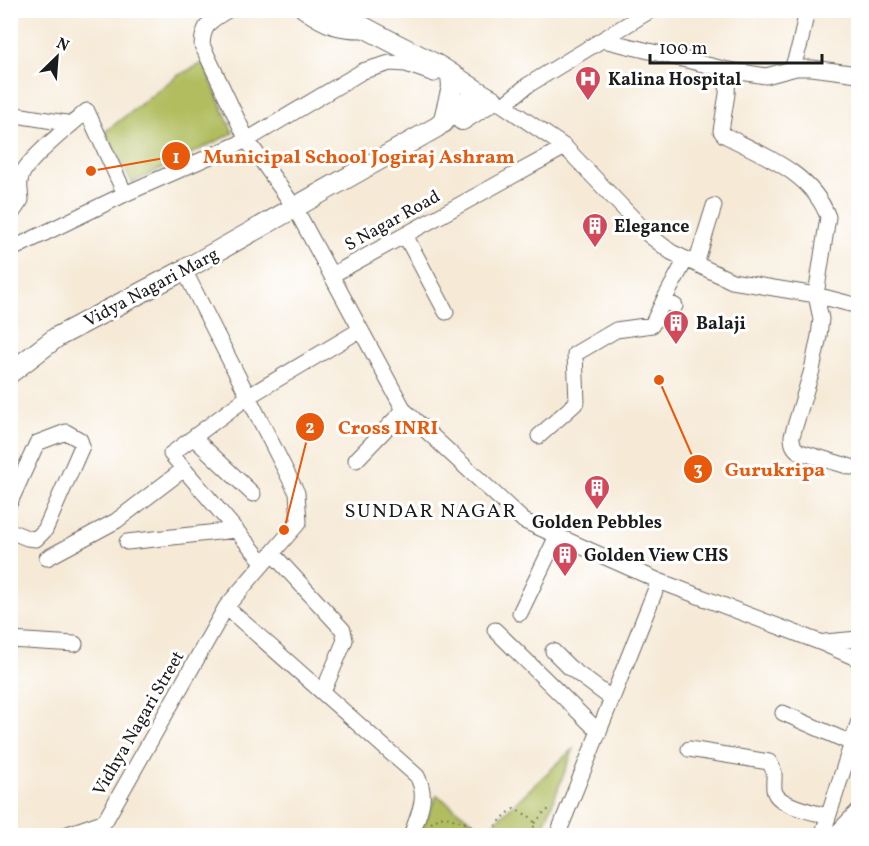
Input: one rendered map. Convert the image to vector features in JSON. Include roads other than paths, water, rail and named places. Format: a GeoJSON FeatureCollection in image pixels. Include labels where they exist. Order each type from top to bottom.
{"type":"FeatureCollection","features":[{"type":"Feature","properties":{"kind":"main road"},"geometry":{"type":"LineString","coordinates":[[334,10],[367,30],[445,70],[491,99]]}},
{"type":"Feature","properties":{"kind":"main road"},"geometry":{"type":"LineString","coordinates":[[440,125],[452,87],[445,70]]}},
{"type":"Feature","properties":{"kind":"main road"},"geometry":{"type":"LineString","coordinates":[[440,125],[491,99]]}},
{"type":"Feature","properties":{"kind":"main road","name":"Vidya Nagari Marg"},"geometry":{"type":"LineString","coordinates":[[10,373],[57,337],[184,270],[440,125]]}},
{"type":"Feature","properties":{"kind":"street"},"geometry":{"type":"LineString","coordinates":[[228,10],[210,21],[202,34],[202,45],[247,140],[295,208],[404,410],[524,521],[659,581],[858,659]]}},
{"type":"Feature","properties":{"kind":"street"},"geometry":{"type":"LineString","coordinates":[[303,10],[336,28],[347,31],[367,30]]}},
{"type":"Feature","properties":{"kind":"street"},"geometry":{"type":"LineString","coordinates":[[491,99],[528,85],[651,10]]}},
{"type":"Feature","properties":{"kind":"street"},"geometry":{"type":"LineString","coordinates":[[792,69],[807,10]]}},
{"type":"Feature","properties":{"kind":"street"},"geometry":{"type":"LineString","coordinates":[[603,40],[728,70],[766,76],[792,69],[812,68],[858,74]]}},
{"type":"Feature","properties":{"kind":"street"},"geometry":{"type":"LineString","coordinates":[[10,250],[124,194],[247,140],[363,71],[390,63],[406,64],[434,74],[445,70]]}},
{"type":"Feature","properties":{"kind":"street"},"geometry":{"type":"LineString","coordinates":[[728,70],[721,131],[724,135],[773,159],[799,177],[824,206],[828,217],[816,295],[820,319],[819,336],[792,443],[800,452],[851,467]]}},
{"type":"Feature","properties":{"kind":"street"},"geometry":{"type":"LineString","coordinates":[[491,99],[565,147],[649,235],[671,252],[732,281],[816,295],[858,306]]}},
{"type":"Feature","properties":{"kind":"street"},"geometry":{"type":"LineString","coordinates":[[10,216],[21,200],[19,184],[22,173],[87,111],[124,194]]}},
{"type":"Feature","properties":{"kind":"street"},"geometry":{"type":"LineString","coordinates":[[10,114],[72,124]]}},
{"type":"Feature","properties":{"kind":"street","name":"S Nagar Road"},"geometry":{"type":"LineString","coordinates":[[332,275],[565,147]]}},
{"type":"Feature","properties":{"kind":"street"},"geometry":{"type":"LineString","coordinates":[[539,436],[577,402],[575,354],[616,330],[652,325],[670,303],[714,206]]}},
{"type":"Feature","properties":{"kind":"street"},"geometry":{"type":"LineString","coordinates":[[405,235],[446,312]]}},
{"type":"Feature","properties":{"kind":"street","name":"Vidhya Nagari Street"},"geometry":{"type":"LineString","coordinates":[[63,835],[105,821],[226,607],[300,522],[297,493],[184,270]]}},
{"type":"Feature","properties":{"kind":"street"},"geometry":{"type":"LineString","coordinates":[[323,692],[345,640],[343,630],[236,530],[171,454],[249,396],[360,330]]}},
{"type":"Feature","properties":{"kind":"street"},"geometry":{"type":"LineString","coordinates":[[356,460],[404,410]]}},
{"type":"Feature","properties":{"kind":"street"},"geometry":{"type":"LineString","coordinates":[[10,502],[37,443],[66,432],[80,440],[82,446],[45,530],[36,539],[10,531]]}},
{"type":"Feature","properties":{"kind":"street"},"geometry":{"type":"LineString","coordinates":[[194,438],[253,494]]}},
{"type":"Feature","properties":{"kind":"street"},"geometry":{"type":"LineString","coordinates":[[47,558],[116,521],[184,469]]}},
{"type":"Feature","properties":{"kind":"street"},"geometry":{"type":"LineString","coordinates":[[45,530],[66,548]]}},
{"type":"Feature","properties":{"kind":"street"},"geometry":{"type":"LineString","coordinates":[[127,542],[236,530]]}},
{"type":"Feature","properties":{"kind":"street"},"geometry":{"type":"LineString","coordinates":[[520,613],[557,536]]}},
{"type":"Feature","properties":{"kind":"street"},"geometry":{"type":"LineString","coordinates":[[557,836],[659,581]]}},
{"type":"Feature","properties":{"kind":"street"},"geometry":{"type":"LineString","coordinates":[[226,607],[417,776],[423,788],[424,799],[411,836]]}},
{"type":"Feature","properties":{"kind":"street"},"geometry":{"type":"LineString","coordinates":[[495,630],[599,732]]}},
{"type":"Feature","properties":{"kind":"street"},"geometry":{"type":"LineString","coordinates":[[822,643],[858,639]]}},
{"type":"Feature","properties":{"kind":"street"},"geometry":{"type":"LineString","coordinates":[[10,640],[75,644]]}},
{"type":"Feature","properties":{"kind":"street"},"geometry":{"type":"LineString","coordinates":[[553,651],[569,667],[612,699]]}},
{"type":"Feature","properties":{"kind":"street"},"geometry":{"type":"LineString","coordinates":[[783,713],[855,744]]}},
{"type":"Feature","properties":{"kind":"street"},"geometry":{"type":"LineString","coordinates":[[822,836],[827,816],[855,744],[858,724]]}},
{"type":"Feature","properties":{"kind":"street"},"geometry":{"type":"LineString","coordinates":[[689,749],[769,762],[775,771],[774,792],[779,800],[827,816]]}},
{"type":"Feature","properties":{"kind":"street"},"geometry":{"type":"LineString","coordinates":[[834,836],[858,811]]}},
{"type":"Feature","properties":{"kind":"place","name":"Kalina Hospital"},"geometry":{"type":"Point","coordinates":[588,102]}},
{"type":"Feature","properties":{"kind":"place","name":"Municipal School Jogiraj Ashram"},"geometry":{"type":"Point","coordinates":[91,171]}},
{"type":"Feature","properties":{"kind":"place","name":"Elegance"},"geometry":{"type":"Point","coordinates":[595,249]}},
{"type":"Feature","properties":{"kind":"place","name":"Balaji"},"geometry":{"type":"Point","coordinates":[676,346]}},
{"type":"Feature","properties":{"kind":"place","name":"Gurukripa"},"geometry":{"type":"Point","coordinates":[659,380]}},
{"type":"Feature","properties":{"kind":"place","name":"Golden Pebbles"},"geometry":{"type":"Point","coordinates":[597,511]}},
{"type":"Feature","properties":{"kind":"place","name":"Cross INRI"},"geometry":{"type":"Point","coordinates":[284,530]}},
{"type":"Feature","properties":{"kind":"place","name":"Golden View CHS"},"geometry":{"type":"Point","coordinates":[565,578]}},
{"type":"Feature","properties":{"kind":"district","name":"SUNDAR NAGAR"},"geometry":{"type":"Point","coordinates":[431,510]}}]}
